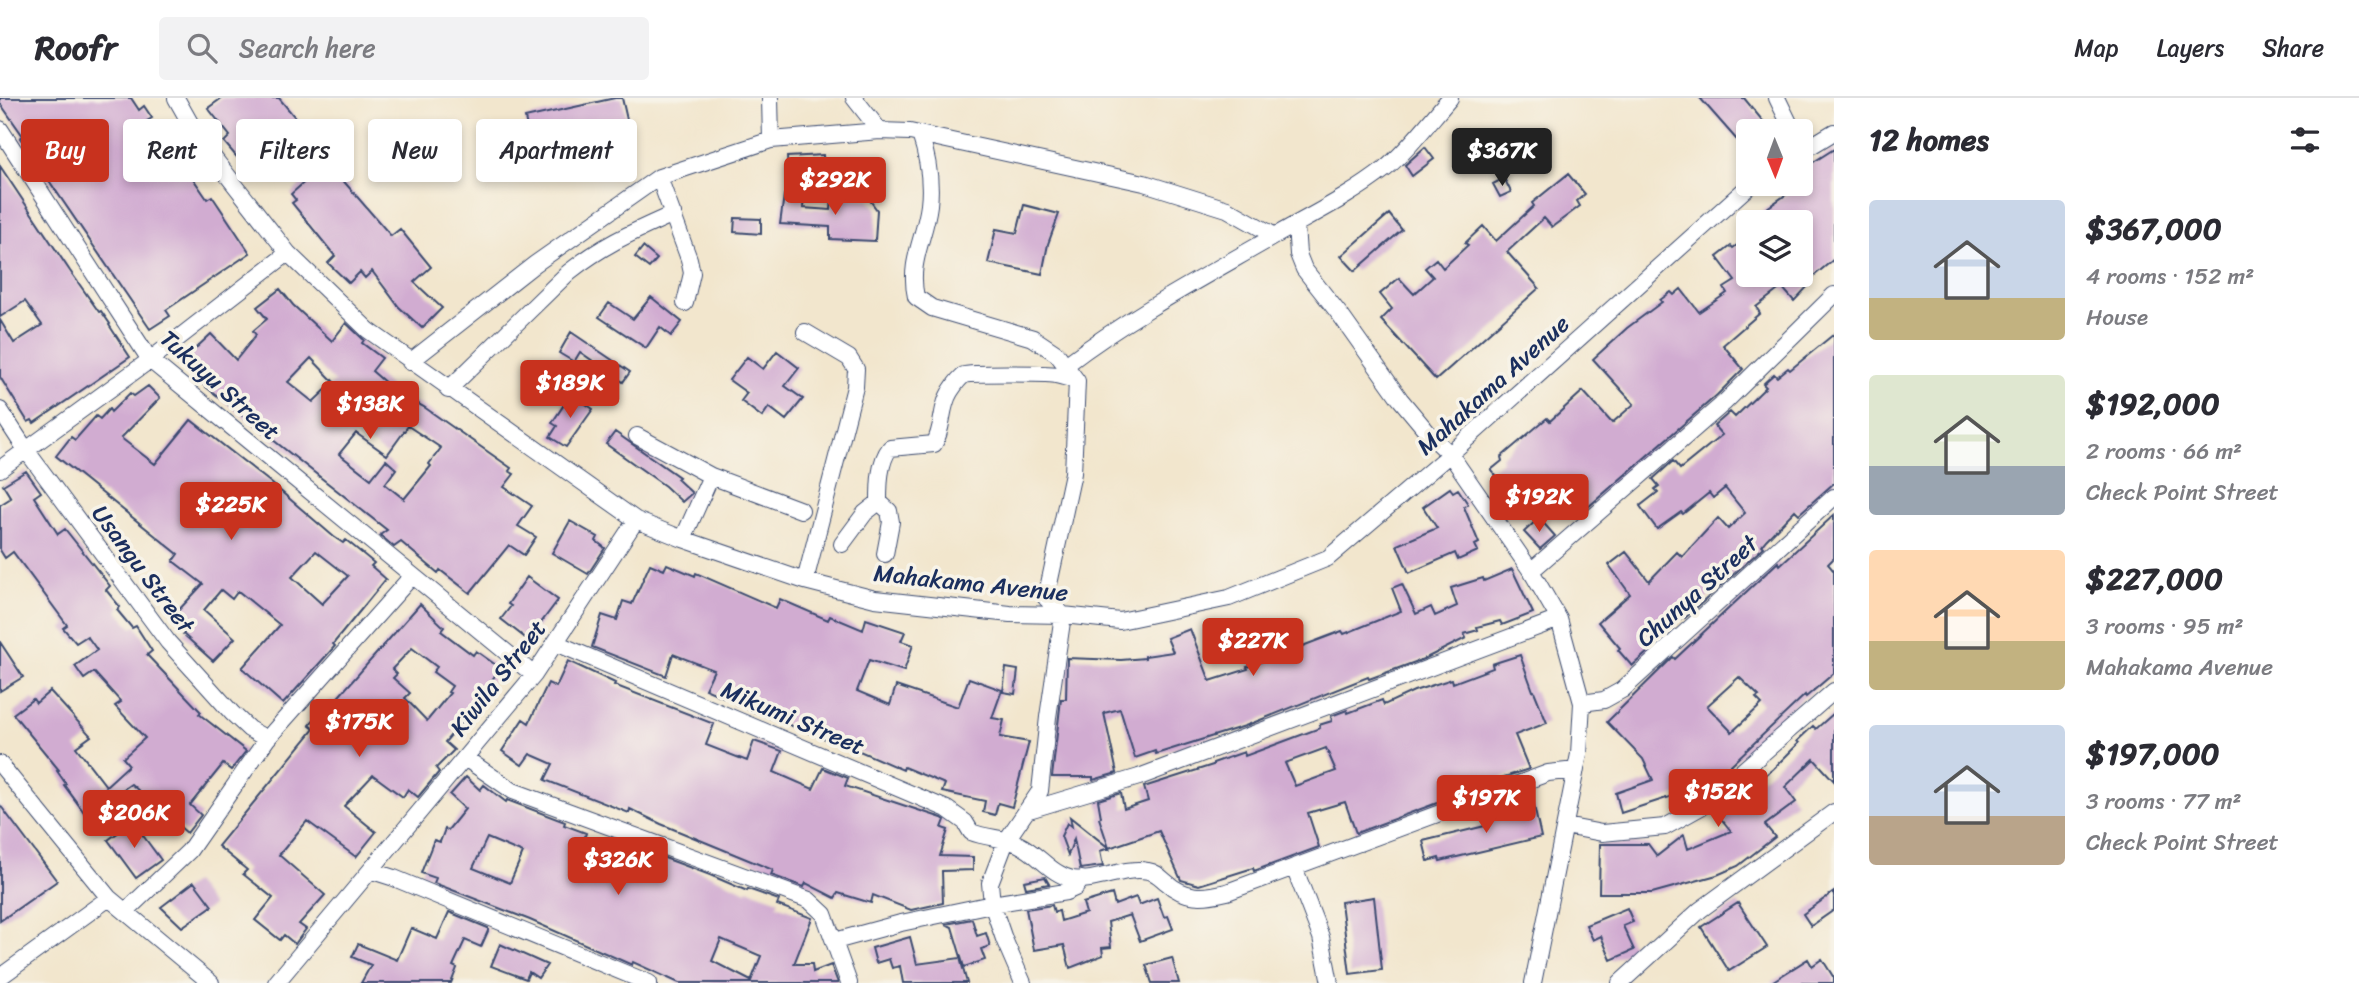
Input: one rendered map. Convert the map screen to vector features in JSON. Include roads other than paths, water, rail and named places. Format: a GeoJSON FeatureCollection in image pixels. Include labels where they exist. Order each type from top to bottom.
{"type":"FeatureCollection","features":[{"type":"Feature","properties":{"kind":"street","name":"Mahakama Avenue"},"geometry":{"type":"LineString","coordinates":[[176,98],[199,139],[288,253],[368,330],[448,390],[636,520],[805,581],[875,600],[1010,614],[1063,615],[1120,621],[1229,598],[1328,558],[1450,454],[1738,196]]}},
{"type":"Feature","properties":{"kind":"street"},"geometry":{"type":"LineString","coordinates":[[770,98],[771,140]]}},
{"type":"Feature","properties":{"kind":"street"},"geometry":{"type":"LineString","coordinates":[[854,98],[880,131]]}},
{"type":"Feature","properties":{"kind":"street"},"geometry":{"type":"LineString","coordinates":[[1067,364],[1108,334],[1326,209],[1387,167],[1450,98]]}},
{"type":"Feature","properties":{"kind":"street"},"geometry":{"type":"LineString","coordinates":[[1777,98],[1787,119]]}},
{"type":"Feature","properties":{"kind":"street","name":"Tukuyu Street"},"geometry":{"type":"LineString","coordinates":[[0,129],[150,360],[534,675]]}},
{"type":"Feature","properties":{"kind":"street"},"geometry":{"type":"LineString","coordinates":[[410,362],[535,264],[659,177],[771,140],[880,131],[920,134],[1144,183],[1227,209],[1275,236]]}},
{"type":"Feature","properties":{"kind":"street"},"geometry":{"type":"LineString","coordinates":[[1813,143],[1834,132]]}},
{"type":"Feature","properties":{"kind":"street"},"geometry":{"type":"LineString","coordinates":[[920,134],[930,167],[929,205],[913,266],[916,297],[932,308],[1033,338],[1057,354],[1077,381],[1073,473],[1045,598],[1063,615],[1040,791],[1006,841],[990,883],[992,904],[1023,983]]}},
{"type":"Feature","properties":{"kind":"street"},"geometry":{"type":"LineString","coordinates":[[659,177],[692,273],[685,303]]}},
{"type":"Feature","properties":{"kind":"street"},"geometry":{"type":"LineString","coordinates":[[448,390],[585,259],[615,239],[673,214]]}},
{"type":"Feature","properties":{"kind":"street"},"geometry":{"type":"LineString","coordinates":[[1296,225],[1298,254],[1304,270],[1341,316],[1400,400],[1450,454],[1531,571],[1559,619],[1582,703],[1576,770],[1533,983]]}},
{"type":"Feature","properties":{"kind":"street"},"geometry":{"type":"LineString","coordinates":[[0,469],[150,360],[288,253]]}},
{"type":"Feature","properties":{"kind":"street"},"geometry":{"type":"LineString","coordinates":[[1531,571],[1724,403],[1834,295]]}},
{"type":"Feature","properties":{"kind":"street"},"geometry":{"type":"LineString","coordinates":[[805,332],[849,358],[856,369],[855,387],[805,581]]}},
{"type":"Feature","properties":{"kind":"street"},"geometry":{"type":"LineString","coordinates":[[842,544],[865,513],[879,502],[880,481],[888,450],[934,444],[940,432],[948,395],[962,377],[979,372],[1006,375],[1054,374],[1077,381]]}},
{"type":"Feature","properties":{"kind":"street","name":"Usangu Street"},"geometry":{"type":"LineString","coordinates":[[0,410],[26,450],[168,642],[232,713],[249,729],[267,739]]}},
{"type":"Feature","properties":{"kind":"street"},"geometry":{"type":"LineString","coordinates":[[637,436],[711,476],[801,510]]}},
{"type":"Feature","properties":{"kind":"street"},"geometry":{"type":"LineString","coordinates":[[683,539],[711,476]]}},
{"type":"Feature","properties":{"kind":"street","name":"Chunya Street"},"geometry":{"type":"LineString","coordinates":[[1582,703],[1604,699],[1622,690],[1834,497]]}},
{"type":"Feature","properties":{"kind":"street"},"geometry":{"type":"LineString","coordinates":[[879,502],[889,510],[891,522],[885,554]]}},
{"type":"Feature","properties":{"kind":"street","name":"Kiwila Street"},"geometry":{"type":"LineString","coordinates":[[276,983],[534,675],[636,520]]}},
{"type":"Feature","properties":{"kind":"street"},"geometry":{"type":"LineString","coordinates":[[126,911],[189,851],[267,739],[412,576]]}},
{"type":"Feature","properties":{"kind":"street"},"geometry":{"type":"LineString","coordinates":[[1029,810],[1139,777],[1559,619]]}},
{"type":"Feature","properties":{"kind":"street","name":"Mikumi Street"},"geometry":{"type":"LineString","coordinates":[[556,643],[947,808],[965,822],[971,832],[1021,845],[1062,875],[1082,879]]}},
{"type":"Feature","properties":{"kind":"street"},"geometry":{"type":"LineString","coordinates":[[1564,826],[1602,834],[1665,827],[1701,807],[1834,691]]}},
{"type":"Feature","properties":{"kind":"street"},"geometry":{"type":"LineString","coordinates":[[465,758],[513,791],[809,900],[824,914],[849,983]]}},
{"type":"Feature","properties":{"kind":"street"},"geometry":{"type":"LineString","coordinates":[[0,764],[109,898],[211,983]]}},
{"type":"Feature","properties":{"kind":"street"},"geometry":{"type":"LineString","coordinates":[[835,941],[901,923],[1066,892],[1075,888],[1082,879],[1124,872],[1155,873],[1183,894],[1199,897],[1227,892],[1548,773],[1576,770]]}},
{"type":"Feature","properties":{"kind":"street"},"geometry":{"type":"LineString","coordinates":[[1620,983],[1700,909],[1834,812]]}},
{"type":"Feature","properties":{"kind":"street"},"geometry":{"type":"LineString","coordinates":[[1294,867],[1321,937],[1330,983]]}},
{"type":"Feature","properties":{"kind":"street"},"geometry":{"type":"LineString","coordinates":[[372,871],[649,983]]}},
{"type":"Feature","properties":{"kind":"street"},"geometry":{"type":"LineString","coordinates":[[0,977],[109,898]]}}]}
